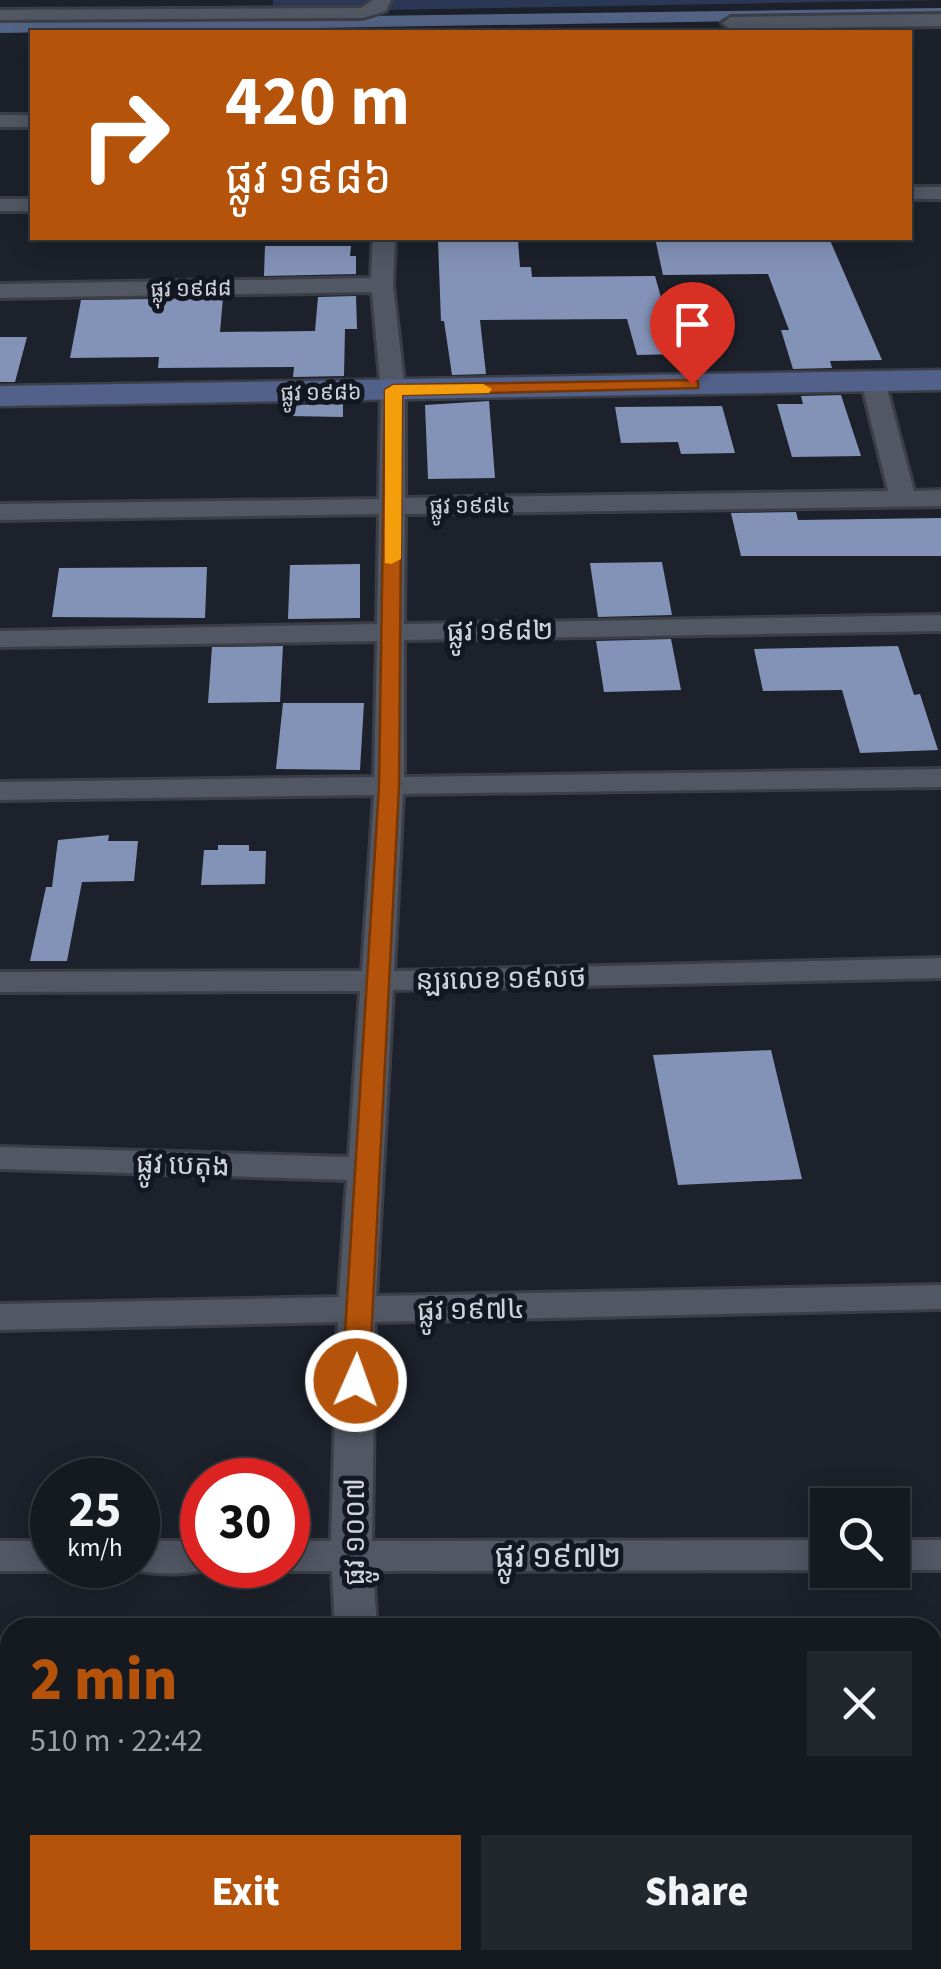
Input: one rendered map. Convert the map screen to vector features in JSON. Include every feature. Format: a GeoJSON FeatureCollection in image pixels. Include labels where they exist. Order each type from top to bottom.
{"type":"FeatureCollection","features":[{"type":"Feature","properties":{"kind":"main road","name":"ផ្លូវ ១៩៨៦"},"geometry":{"type":"LineString","coordinates":[[0,396],[941,380]]}},
{"type":"Feature","properties":{"kind":"street"},"geometry":{"type":"LineString","coordinates":[[0,16],[363,13],[380,7],[382,0]]}},
{"type":"Feature","properties":{"kind":"street"},"geometry":{"type":"LineString","coordinates":[[731,23],[941,20]]}},
{"type":"Feature","properties":{"kind":"street"},"geometry":{"type":"LineString","coordinates":[[0,121],[30,121]]}},
{"type":"Feature","properties":{"kind":"street"},"geometry":{"type":"LineString","coordinates":[[912,193],[941,193]]}},
{"type":"Feature","properties":{"kind":"street"},"geometry":{"type":"LineString","coordinates":[[0,205],[30,204]]}},
{"type":"Feature","properties":{"kind":"street","name":"ផ្លូវ ១០០៧"},"geometry":{"type":"LineString","coordinates":[[355,1618],[351,1556],[357,1312],[389,786],[393,390],[382,285],[384,240]]}},
{"type":"Feature","properties":{"kind":"street","name":"ផ្លុវ ១៩៨៨"},"geometry":{"type":"LineString","coordinates":[[0,291],[382,285]]}},
{"type":"Feature","properties":{"kind":"street"},"geometry":{"type":"LineString","coordinates":[[872,380],[904,498]]}},
{"type":"Feature","properties":{"kind":"street","name":"ផ្លូវ ១៩៨៤"},"geometry":{"type":"LineString","coordinates":[[0,512],[941,498]]}},
{"type":"Feature","properties":{"kind":"street","name":"ផ្លូវ ១៩៨២"},"geometry":{"type":"LineString","coordinates":[[0,638],[941,623]]}},
{"type":"Feature","properties":{"kind":"street"},"geometry":{"type":"LineString","coordinates":[[0,791],[941,778]]}},
{"type":"Feature","properties":{"kind":"street","name":"ន្ឡរលេខ ១៩លថ"},"geometry":{"type":"LineString","coordinates":[[0,982],[377,980],[941,968]]}},
{"type":"Feature","properties":{"kind":"street","name":"ផ្លូវ បេតុង"},"geometry":{"type":"LineString","coordinates":[[0,1158],[366,1170]]}},
{"type":"Feature","properties":{"kind":"street","name":"ផ្លូវ ១៩៧៤"},"geometry":{"type":"LineString","coordinates":[[0,1317],[941,1296]]}},
{"type":"Feature","properties":{"kind":"street"},"geometry":{"type":"LineString","coordinates":[[910,1555],[941,1555]]}},
{"type":"Feature","properties":{"kind":"street"},"geometry":{"type":"LineString","coordinates":[[0,1556],[30,1556]]}},
{"type":"Feature","properties":{"kind":"street","name":"ផ្លូវ ១៩៧២"},"geometry":{"type":"LineString","coordinates":[[310,1556],[810,1556]]}},
{"type":"Feature","properties":{"kind":"shaded area"},"geometry":{"type":"Polygon","coordinates":[[[273,0],[941,0],[273,12],[273,0]]]}},
{"type":"Feature","properties":{"kind":"building"},"geometry":{"type":"Polygon","coordinates":[[[655,240],[830,240],[882,360],[830,361],[832,368],[793,369],[781,330],[789,330],[768,274],[663,275],[655,240]]]}},
{"type":"Feature","properties":{"kind":"building"},"geometry":{"type":"Polygon","coordinates":[[[438,241],[518,241],[520,267],[531,267],[532,277],[655,276],[677,354],[637,355],[627,319],[480,320],[486,374],[452,375],[441,321],[438,241]]]}},
{"type":"Feature","properties":{"kind":"building"},"geometry":{"type":"Polygon","coordinates":[[[265,246],[351,246],[350,256],[356,256],[356,274],[264,276],[265,246]]]}},
{"type":"Feature","properties":{"kind":"building"},"geometry":{"type":"Polygon","coordinates":[[[356,296],[357,329],[345,329],[344,376],[293,377],[294,367],[158,368],[159,357],[70,358],[81,300],[223,298],[220,332],[315,331],[318,297],[356,296]]]}},
{"type":"Feature","properties":{"kind":"building"},"geometry":{"type":"Polygon","coordinates":[[[0,337],[27,337],[15,382],[0,382],[0,337]]]}},
{"type":"Feature","properties":{"kind":"building"},"geometry":{"type":"Polygon","coordinates":[[[841,395],[861,456],[792,457],[777,404],[803,404],[801,396],[841,395]]]}},
{"type":"Feature","properties":{"kind":"building"},"geometry":{"type":"Polygon","coordinates":[[[489,401],[495,478],[428,479],[425,405],[489,401]]]}},
{"type":"Feature","properties":{"kind":"building"},"geometry":{"type":"Polygon","coordinates":[[[343,404],[343,417],[289,416],[290,405],[343,404]]]}},
{"type":"Feature","properties":{"kind":"building"},"geometry":{"type":"Polygon","coordinates":[[[722,406],[735,453],[681,454],[678,442],[621,443],[615,407],[722,406]]]}},
{"type":"Feature","properties":{"kind":"building"},"geometry":{"type":"Polygon","coordinates":[[[796,512],[798,520],[941,518],[941,556],[741,556],[731,513],[796,512]]]}},
{"type":"Feature","properties":{"kind":"building"},"geometry":{"type":"Polygon","coordinates":[[[662,562],[672,615],[598,617],[590,563],[662,562]]]}},
{"type":"Feature","properties":{"kind":"building"},"geometry":{"type":"Polygon","coordinates":[[[360,564],[360,618],[288,619],[290,565],[360,564]]]}},
{"type":"Feature","properties":{"kind":"building"},"geometry":{"type":"Polygon","coordinates":[[[207,567],[205,618],[52,617],[59,568],[207,567]]]}},
{"type":"Feature","properties":{"kind":"building"},"geometry":{"type":"Polygon","coordinates":[[[671,639],[681,690],[604,692],[596,641],[671,639]]]}},
{"type":"Feature","properties":{"kind":"building"},"geometry":{"type":"Polygon","coordinates":[[[283,646],[280,702],[208,703],[212,647],[283,646]]]}},
{"type":"Feature","properties":{"kind":"building"},"geometry":{"type":"Polygon","coordinates":[[[898,646],[914,695],[920,694],[938,750],[860,753],[842,690],[763,691],[754,649],[898,646]]]}},
{"type":"Feature","properties":{"kind":"building"},"geometry":{"type":"Polygon","coordinates":[[[283,703],[364,703],[360,770],[276,769],[283,703]]]}},
{"type":"Feature","properties":{"kind":"building"},"geometry":{"type":"Polygon","coordinates":[[[109,835],[108,841],[138,841],[134,881],[82,882],[67,961],[30,961],[46,887],[52,887],[58,840],[109,835]]]}},
{"type":"Feature","properties":{"kind":"building"},"geometry":{"type":"Polygon","coordinates":[[[218,845],[249,845],[249,851],[266,851],[265,884],[201,885],[204,850],[218,850],[218,845]]]}},
{"type":"Feature","properties":{"kind":"building"},"geometry":{"type":"Polygon","coordinates":[[[771,1050],[802,1179],[678,1185],[653,1055],[771,1050]]]}},
{"type":"Feature","properties":{"kind":"waterway"},"geometry":{"type":"LineString","coordinates":[[0,27],[941,13]]}},
{"type":"Feature","properties":{"kind":"slow traffic"},"geometry":{"type":"LineString","coordinates":[[391,559],[393,390],[483,389]]}},
{"type":"Feature","properties":{"kind":"route"},"geometry":{"type":"LineString","coordinates":[[356,1381],[389,786],[393,390],[692,384]]}}]}
